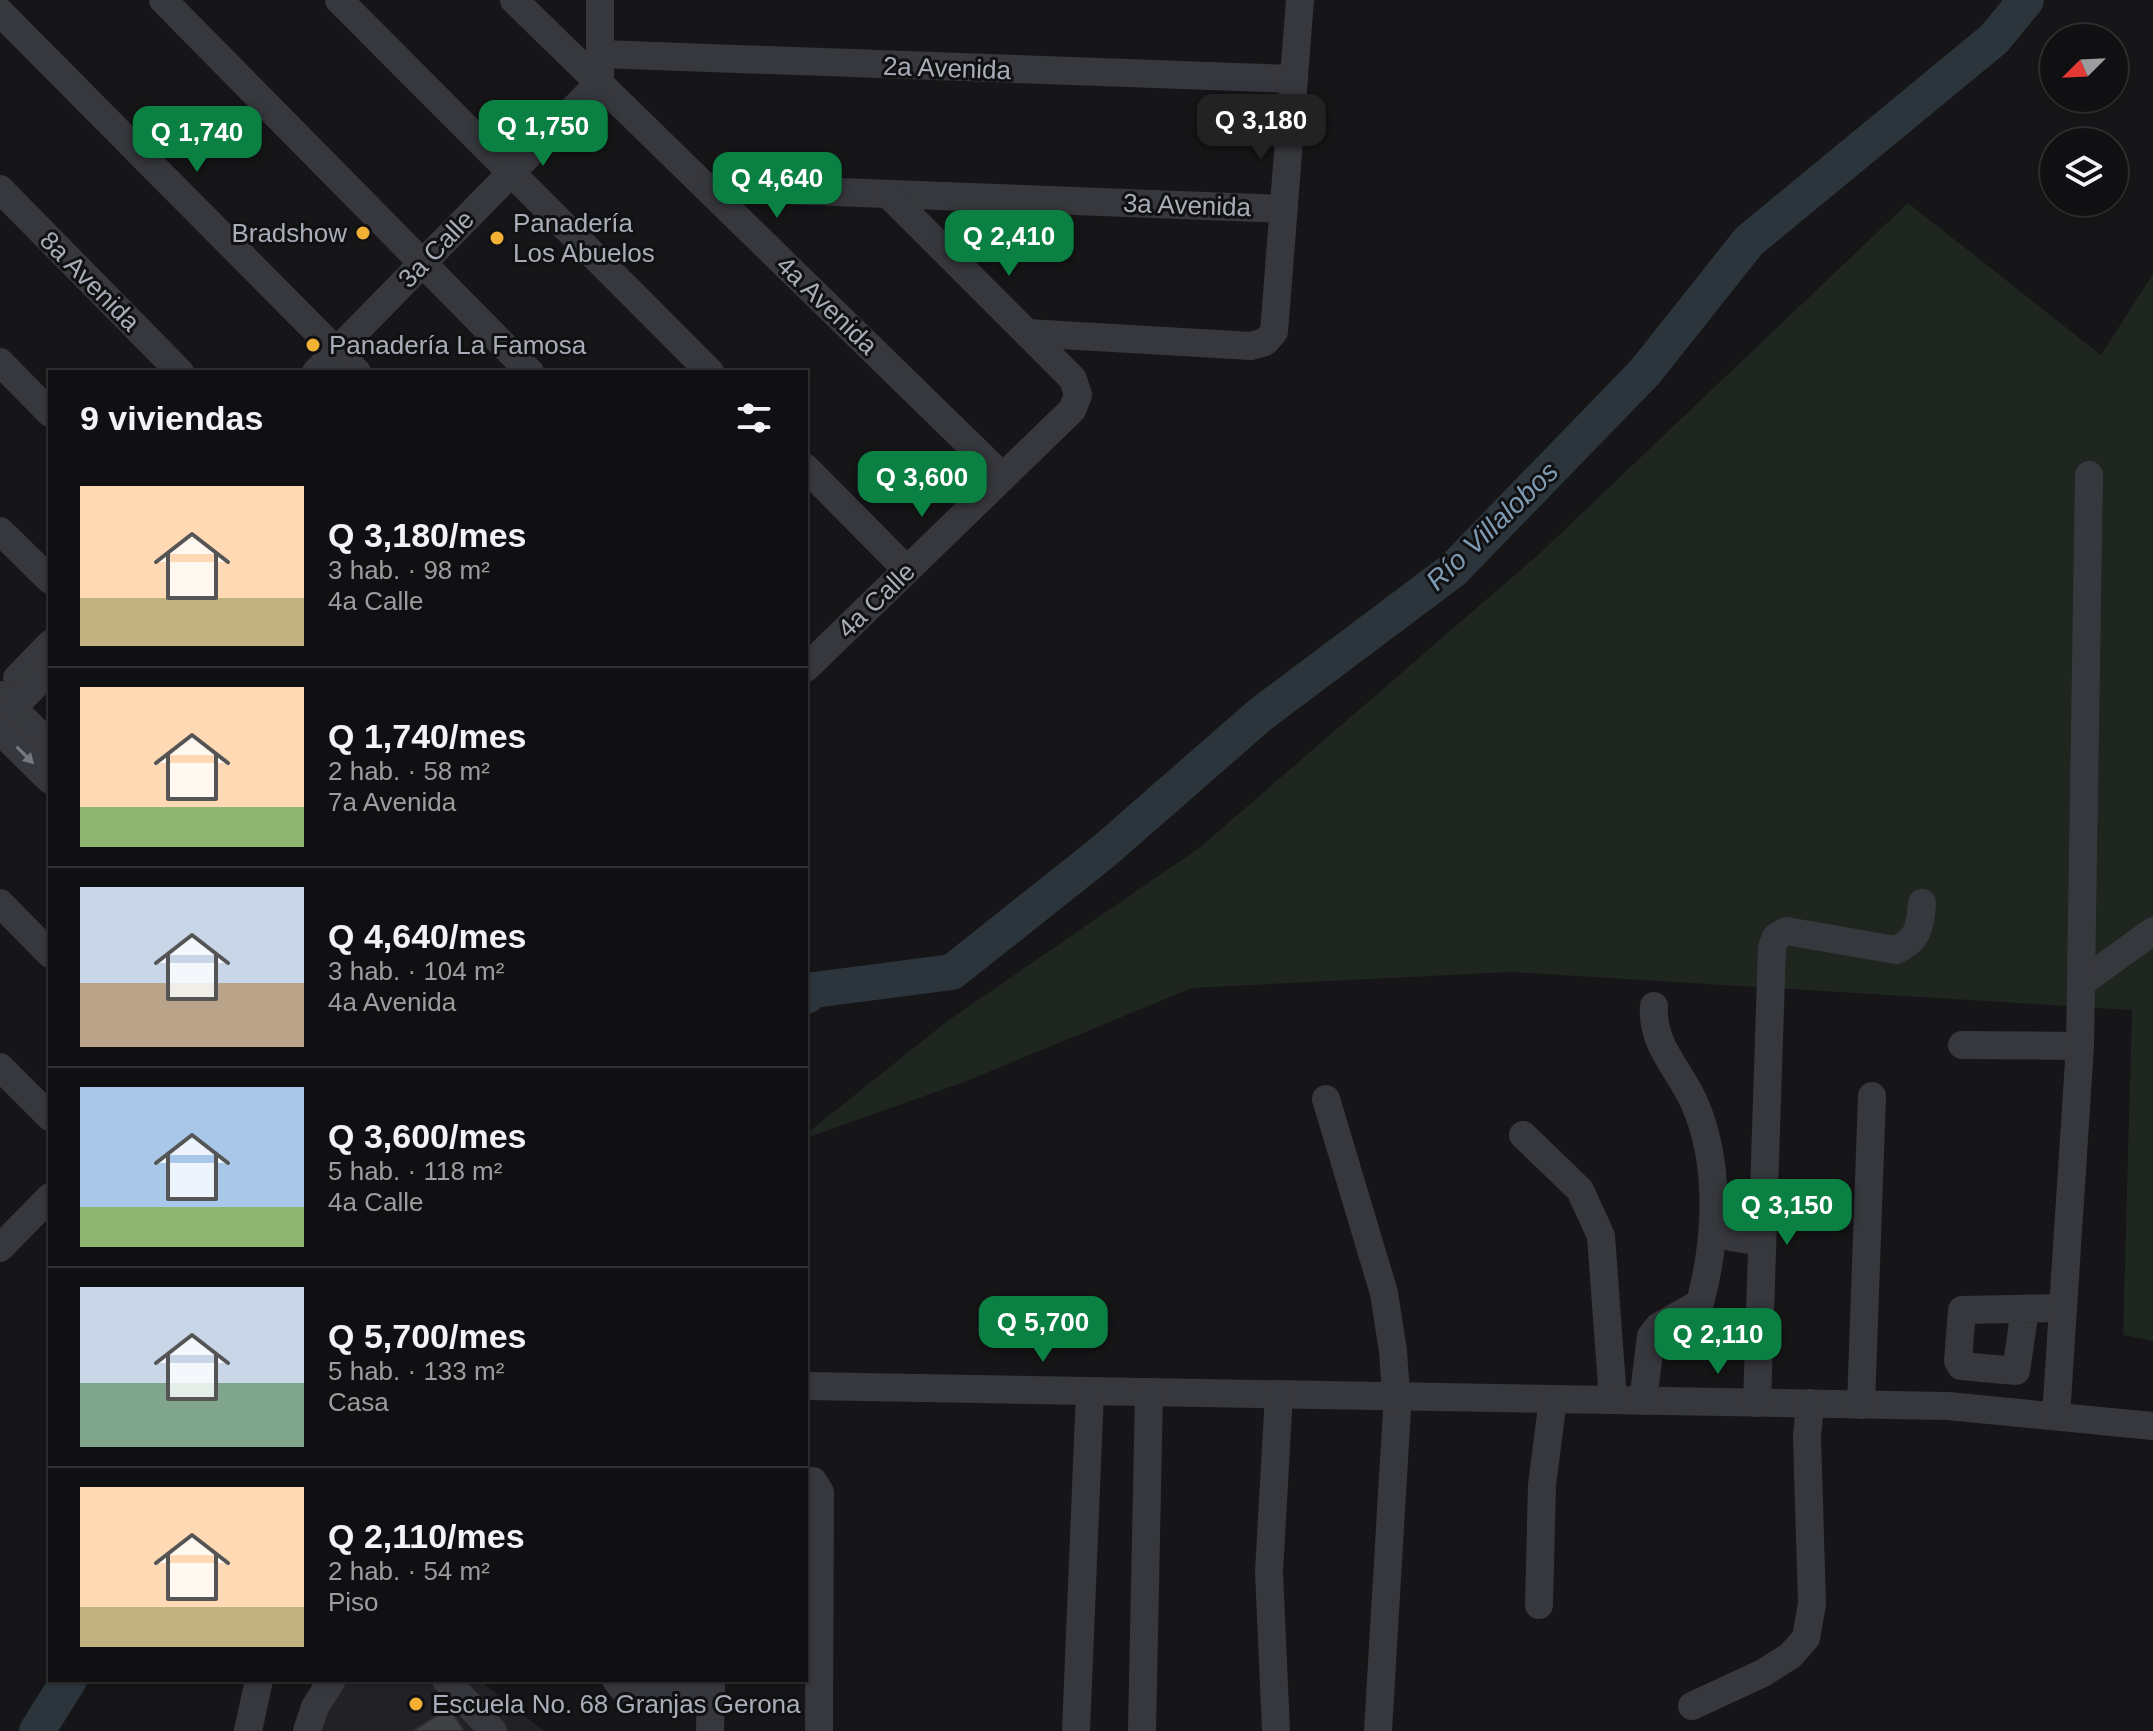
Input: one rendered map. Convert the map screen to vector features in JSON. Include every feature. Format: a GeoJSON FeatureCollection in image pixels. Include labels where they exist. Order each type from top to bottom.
{"type":"FeatureCollection","features":[{"type":"Feature","properties":{"kind":"street"},"geometry":{"type":"LineString","coordinates":[[163,0],[528,370]]}},
{"type":"Feature","properties":{"kind":"street"},"geometry":{"type":"LineString","coordinates":[[339,0],[708,370]]}},
{"type":"Feature","properties":{"kind":"street","name":"4a Avenida"},"geometry":{"type":"LineString","coordinates":[[514,0],[607,72],[706,187],[1003,477]]}},
{"type":"Feature","properties":{"kind":"street"},"geometry":{"type":"LineString","coordinates":[[600,0],[607,72]]}},
{"type":"Feature","properties":{"kind":"street"},"geometry":{"type":"LineString","coordinates":[[607,72],[619,0]]}},
{"type":"Feature","properties":{"kind":"street"},"geometry":{"type":"LineString","coordinates":[[888,194],[1027,333],[1251,346],[1265,342],[1274,332],[1300,0]]}},
{"type":"Feature","properties":{"kind":"street"},"geometry":{"type":"LineString","coordinates":[[0,12],[346,365]]}},
{"type":"Feature","properties":{"kind":"street","name":"3a Calle"},"geometry":{"type":"LineString","coordinates":[[325,370],[346,365],[428,270],[518,179],[607,72]]}},
{"type":"Feature","properties":{"kind":"street","name":"2a Avenida"},"geometry":{"type":"LineString","coordinates":[[607,72],[1294,79]]}},
{"type":"Feature","properties":{"kind":"street","name":"3a Avenida"},"geometry":{"type":"LineString","coordinates":[[706,187],[1284,209]]}},
{"type":"Feature","properties":{"kind":"street","name":"8a Avenida"},"geometry":{"type":"LineString","coordinates":[[0,189],[178,370]]}},
{"type":"Feature","properties":{"kind":"street","name":"4a Calle"},"geometry":{"type":"LineString","coordinates":[[810,657],[907,570],[1072,410],[1078,395],[1073,379],[1027,333]]}},
{"type":"Feature","properties":{"kind":"street"},"geometry":{"type":"LineString","coordinates":[[0,362],[48,411]]}},
{"type":"Feature","properties":{"kind":"street"},"geometry":{"type":"LineString","coordinates":[[808,470],[907,570]]}},
{"type":"Feature","properties":{"kind":"street"},"geometry":{"type":"LineString","coordinates":[[2056,1416],[2080,1046],[2089,475]]}},
{"type":"Feature","properties":{"kind":"street"},"geometry":{"type":"LineString","coordinates":[[0,531],[48,578]]}},
{"type":"Feature","properties":{"kind":"street"},"geometry":{"type":"LineString","coordinates":[[2,707],[48,647]]}},
{"type":"Feature","properties":{"kind":"street"},"geometry":{"type":"LineString","coordinates":[[2,707],[48,672]]}},
{"type":"Feature","properties":{"kind":"street"},"geometry":{"type":"LineString","coordinates":[[2,707],[48,743]]}},
{"type":"Feature","properties":{"kind":"street"},"geometry":{"type":"LineString","coordinates":[[2,707],[48,777]]}},
{"type":"Feature","properties":{"kind":"street"},"geometry":{"type":"LineString","coordinates":[[0,903],[48,952]]}},
{"type":"Feature","properties":{"kind":"street"},"geometry":{"type":"LineString","coordinates":[[1757,1403],[1772,947],[1776,937],[1786,931],[1896,950],[1909,944],[1919,931],[1922,903]]}},
{"type":"Feature","properties":{"kind":"street"},"geometry":{"type":"LineString","coordinates":[[2081,983],[2153,931]]}},
{"type":"Feature","properties":{"kind":"street"},"geometry":{"type":"LineString","coordinates":[[1643,1401],[1651,1336],[1658,1327],[1690,1312],[1700,1303],[1713,1234],[1707,1133],[1693,1098],[1660,1045],[1653,1021],[1654,1006]]}},
{"type":"Feature","properties":{"kind":"street"},"geometry":{"type":"LineString","coordinates":[[1962,1045],[2080,1046]]}},
{"type":"Feature","properties":{"kind":"street"},"geometry":{"type":"LineString","coordinates":[[0,1067],[48,1115]]}},
{"type":"Feature","properties":{"kind":"street"},"geometry":{"type":"LineString","coordinates":[[1861,1405],[1872,1096]]}},
{"type":"Feature","properties":{"kind":"street"},"geometry":{"type":"LineString","coordinates":[[1326,1099],[1384,1293],[1397,1396],[1387,1626],[1378,1731]]}},
{"type":"Feature","properties":{"kind":"street"},"geometry":{"type":"LineString","coordinates":[[1523,1135],[1580,1190],[1601,1236],[1613,1400]]}},
{"type":"Feature","properties":{"kind":"street"},"geometry":{"type":"LineString","coordinates":[[0,1247],[48,1199]]}},
{"type":"Feature","properties":{"kind":"street"},"geometry":{"type":"LineString","coordinates":[[1713,1234],[1761,1242]]}},
{"type":"Feature","properties":{"kind":"street"},"geometry":{"type":"LineString","coordinates":[[2025,1309],[2061,1308]]}},
{"type":"Feature","properties":{"kind":"street"},"geometry":{"type":"LineString","coordinates":[[808,1386],[1948,1406],[2153,1426]]}},
{"type":"Feature","properties":{"kind":"street"},"geometry":{"type":"LineString","coordinates":[[1076,1731],[1090,1391]]}},
{"type":"Feature","properties":{"kind":"street"},"geometry":{"type":"LineString","coordinates":[[1142,1731],[1149,1392]]}},
{"type":"Feature","properties":{"kind":"street"},"geometry":{"type":"LineString","coordinates":[[1276,1731],[1269,1572],[1279,1394]]}},
{"type":"Feature","properties":{"kind":"street"},"geometry":{"type":"LineString","coordinates":[[1539,1605],[1542,1485],[1553,1399]]}},
{"type":"Feature","properties":{"kind":"street"},"geometry":{"type":"LineString","coordinates":[[1692,1706],[1763,1673],[1790,1656],[1806,1638],[1812,1604],[1807,1437],[1810,1403]]}},
{"type":"Feature","properties":{"kind":"street"},"geometry":{"type":"LineString","coordinates":[[808,1481],[813,1481],[820,1492],[819,1731]]}},
{"type":"Feature","properties":{"kind":"street"},"geometry":{"type":"LineString","coordinates":[[248,1731],[259,1682]]}},
{"type":"Feature","properties":{"kind":"street"},"geometry":{"type":"LineString","coordinates":[[307,1731],[315,1707],[331,1682]]}},
{"type":"Feature","properties":{"kind":"street"},"geometry":{"type":"LineString","coordinates":[[448,1682],[493,1731]]}},
{"type":"Feature","properties":{"kind":"street"},"geometry":{"type":"LineString","coordinates":[[618,1682],[623,1689],[711,1684],[710,1731]]}},
{"type":"Feature","properties":{"kind":"shaded area"},"geometry":{"type":"Polygon","coordinates":[[[1908,203],[2101,355],[2153,274],[2153,1341],[2123,1335],[2132,1010],[1510,972],[1192,988],[964,1082],[808,1137],[808,1132],[946,1022],[1199,848],[1538,555],[1908,203]]]}},
{"type":"Feature","properties":{"kind":"shaded area","name":"Escuela No. 68 Granjas Gerona"},"geometry":{"type":"Polygon","coordinates":[[[331,1682],[482,1682],[544,1731],[313,1731],[331,1682]]]}},
{"type":"Feature","properties":{"kind":"building"},"geometry":{"type":"Polygon","coordinates":[[[449,1708],[464,1731],[413,1731],[449,1708]]]}},
{"type":"Feature","properties":{"kind":"waterway","name":"Río Villalobos"},"geometry":{"type":"LineString","coordinates":[[808,994],[814,990],[952,972],[1103,852],[1261,714],[1453,570],[1645,372],[1749,241],[1994,39],[2026,0]]}},
{"type":"Feature","properties":{"kind":"waterway","name":"Río Villalobos"},"geometry":{"type":"LineString","coordinates":[[37,1731],[68,1682]]}},
{"type":"Feature","properties":{"kind":"place","name":"Bradshow"},"geometry":{"type":"Point","coordinates":[363,233]}},
{"type":"Feature","properties":{"kind":"place","name":"Panadería Los Abuelos"},"geometry":{"type":"Point","coordinates":[497,238]}},
{"type":"Feature","properties":{"kind":"place","name":"Panadería La Famosa"},"geometry":{"type":"Point","coordinates":[313,345]}},
{"type":"Feature","properties":{"kind":"place","name":"Escuela No. 68 Granjas Gerona"},"geometry":{"type":"Point","coordinates":[416,1704]}}]}
